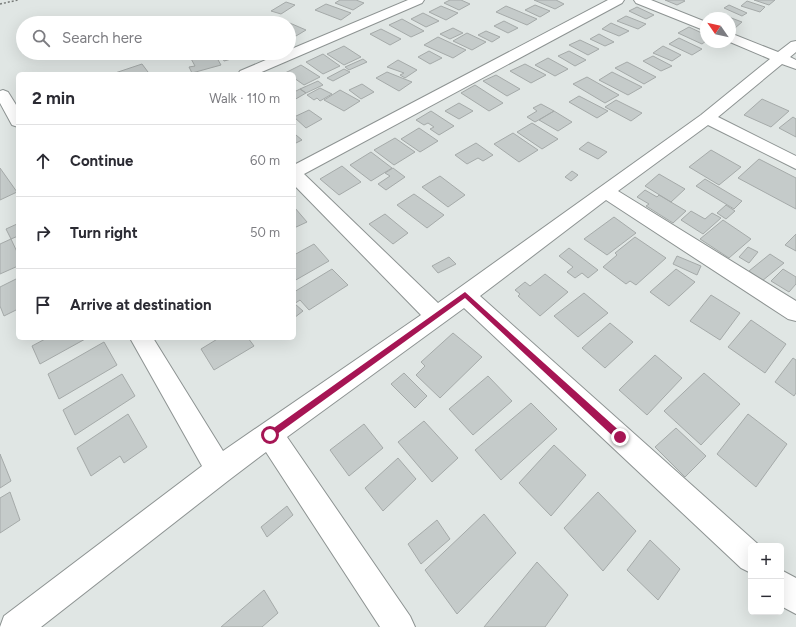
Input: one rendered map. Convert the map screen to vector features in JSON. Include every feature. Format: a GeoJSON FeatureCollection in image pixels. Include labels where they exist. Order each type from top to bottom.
{"type":"FeatureCollection","features":[{"type":"Feature","properties":{"kind":"street"},"geometry":{"type":"LineString","coordinates":[[296,52],[418,0]]}},
{"type":"Feature","properties":{"kind":"street"},"geometry":{"type":"LineString","coordinates":[[296,172],[618,0]]}},
{"type":"Feature","properties":{"kind":"street"},"geometry":{"type":"LineString","coordinates":[[640,0],[700,25]]}},
{"type":"Feature","properties":{"kind":"street"},"geometry":{"type":"LineString","coordinates":[[736,39],[790,56]]}},
{"type":"Feature","properties":{"kind":"street"},"geometry":{"type":"LineString","coordinates":[[15,627],[219,470],[437,316],[790,56]]}},
{"type":"Feature","properties":{"kind":"street"},"geometry":{"type":"LineString","coordinates":[[250,72],[278,60]]}},
{"type":"Feature","properties":{"kind":"street"},"geometry":{"type":"LineString","coordinates":[[3,95],[16,118]]}},
{"type":"Feature","properties":{"kind":"street"},"geometry":{"type":"LineString","coordinates":[[707,118],[796,163]]}},
{"type":"Feature","properties":{"kind":"street"},"geometry":{"type":"LineString","coordinates":[[296,175],[437,316]]}},
{"type":"Feature","properties":{"kind":"street"},"geometry":{"type":"LineString","coordinates":[[605,191],[795,309]]}},
{"type":"Feature","properties":{"kind":"street"},"geometry":{"type":"LineString","coordinates":[[465,295],[748,555]]}},
{"type":"Feature","properties":{"kind":"street"},"geometry":{"type":"LineString","coordinates":[[142,340],[219,470]]}},
{"type":"Feature","properties":{"kind":"street"},"geometry":{"type":"LineString","coordinates":[[270,435],[399,627]]}},
{"type":"Feature","properties":{"kind":"street"},"geometry":{"type":"LineString","coordinates":[[784,588],[796,599]]}},
{"type":"Feature","properties":{"kind":"path"},"geometry":{"type":"LineString","coordinates":[[0,4],[18,0]]}},
{"type":"Feature","properties":{"kind":"building"},"geometry":{"type":"Polygon","coordinates":[[[340,0],[356,0],[364,3],[353,10],[335,3],[340,0]]]}},
{"type":"Feature","properties":{"kind":"building"},"geometry":{"type":"Polygon","coordinates":[[[450,0],[461,0],[470,4],[459,10],[444,3],[450,0]]]}},
{"type":"Feature","properties":{"kind":"building"},"geometry":{"type":"Polygon","coordinates":[[[534,0],[556,0],[564,4],[555,9],[534,0]]]}},
{"type":"Feature","properties":{"kind":"building"},"geometry":{"type":"Polygon","coordinates":[[[665,0],[683,0],[685,1],[677,5],[665,0]]]}},
{"type":"Feature","properties":{"kind":"building"},"geometry":{"type":"Polygon","coordinates":[[[754,0],[775,0],[769,5],[754,0]]]}},
{"type":"Feature","properties":{"kind":"building"},"geometry":{"type":"Polygon","coordinates":[[[747,1],[765,7],[760,12],[741,6],[747,1]]]}},
{"type":"Feature","properties":{"kind":"building"},"geometry":{"type":"Polygon","coordinates":[[[286,2],[295,5],[281,14],[271,11],[286,2]]]}},
{"type":"Feature","properties":{"kind":"building"},"geometry":{"type":"Polygon","coordinates":[[[326,4],[351,13],[341,20],[315,10],[326,4]]]}},
{"type":"Feature","properties":{"kind":"building"},"geometry":{"type":"Polygon","coordinates":[[[535,5],[550,11],[540,17],[525,10],[535,5]]]}},
{"type":"Feature","properties":{"kind":"building"},"geometry":{"type":"Polygon","coordinates":[[[729,5],[747,13],[742,16],[736,12],[724,8],[729,5]]]}},
{"type":"Feature","properties":{"kind":"building"},"geometry":{"type":"Polygon","coordinates":[[[441,6],[458,13],[446,20],[429,12],[441,6]]]}},
{"type":"Feature","properties":{"kind":"building"},"geometry":{"type":"Polygon","coordinates":[[[506,6],[537,19],[527,25],[496,12],[506,6]]]}},
{"type":"Feature","properties":{"kind":"building"},"geometry":{"type":"Polygon","coordinates":[[[637,7],[654,15],[646,19],[629,11],[637,7]]]}},
{"type":"Feature","properties":{"kind":"building"},"geometry":{"type":"Polygon","coordinates":[[[423,13],[439,21],[426,27],[411,19],[423,13]]]}},
{"type":"Feature","properties":{"kind":"building"},"geometry":{"type":"Polygon","coordinates":[[[626,16],[646,24],[638,29],[617,21],[626,16]]]}},
{"type":"Feature","properties":{"kind":"building"},"geometry":{"type":"Polygon","coordinates":[[[402,19],[424,31],[411,37],[389,25],[402,19]]]}},
{"type":"Feature","properties":{"kind":"building"},"geometry":{"type":"Polygon","coordinates":[[[736,20],[742,22],[736,27],[736,20]]]}},
{"type":"Feature","properties":{"kind":"building"},"geometry":{"type":"Polygon","coordinates":[[[504,21],[518,28],[508,33],[494,26],[504,21]]]}},
{"type":"Feature","properties":{"kind":"building"},"geometry":{"type":"Polygon","coordinates":[[[611,23],[629,31],[619,36],[602,29],[611,23]]]}},
{"type":"Feature","properties":{"kind":"building"},"geometry":{"type":"Polygon","coordinates":[[[296,26],[306,30],[296,36],[296,26]]]}},
{"type":"Feature","properties":{"kind":"building"},"geometry":{"type":"Polygon","coordinates":[[[689,27],[700,32],[700,43],[678,33],[689,27]]]}},
{"type":"Feature","properties":{"kind":"building"},"geometry":{"type":"Polygon","coordinates":[[[453,28],[463,33],[450,39],[440,34],[453,28]]]}},
{"type":"Feature","properties":{"kind":"building"},"geometry":{"type":"Polygon","coordinates":[[[381,29],[401,39],[390,45],[370,34],[381,29]]]}},
{"type":"Feature","properties":{"kind":"building"},"geometry":{"type":"Polygon","coordinates":[[[486,31],[500,37],[492,42],[478,35],[486,31]]]}},
{"type":"Feature","properties":{"kind":"building"},"geometry":{"type":"Polygon","coordinates":[[[467,33],[486,42],[472,50],[453,41],[467,33]]]}},
{"type":"Feature","properties":{"kind":"building"},"geometry":{"type":"Polygon","coordinates":[[[599,34],[614,42],[605,46],[590,39],[599,34]]]}},
{"type":"Feature","properties":{"kind":"building"},"geometry":{"type":"Polygon","coordinates":[[[438,37],[466,50],[453,58],[424,45],[438,37]]]}},
{"type":"Feature","properties":{"kind":"building"},"geometry":{"type":"Polygon","coordinates":[[[679,38],[702,49],[692,55],[669,44],[679,38]]]}},
{"type":"Feature","properties":{"kind":"building"},"geometry":{"type":"Polygon","coordinates":[[[580,40],[599,49],[588,55],[569,45],[580,40]]]}},
{"type":"Feature","properties":{"kind":"building"},"geometry":{"type":"Polygon","coordinates":[[[344,46],[361,57],[344,65],[327,54],[344,46]]]}},
{"type":"Feature","properties":{"kind":"building"},"geometry":{"type":"Polygon","coordinates":[[[663,46],[681,55],[672,61],[653,53],[663,46]]]}},
{"type":"Feature","properties":{"kind":"building"},"geometry":{"type":"Polygon","coordinates":[[[429,51],[442,58],[430,64],[418,57],[429,51]]]}},
{"type":"Feature","properties":{"kind":"building"},"geometry":{"type":"Polygon","coordinates":[[[569,51],[586,60],[575,66],[558,56],[569,51]]]}},
{"type":"Feature","properties":{"kind":"building"},"geometry":{"type":"Polygon","coordinates":[[[323,54],[340,66],[323,74],[306,62],[323,54]]]}},
{"type":"Feature","properties":{"kind":"building"},"geometry":{"type":"Polygon","coordinates":[[[653,56],[672,66],[661,71],[643,61],[653,56]]]}},
{"type":"Feature","properties":{"kind":"building"},"geometry":{"type":"Polygon","coordinates":[[[548,58],[568,69],[555,76],[535,65],[548,58]]]}},
{"type":"Feature","properties":{"kind":"building"},"geometry":{"type":"Polygon","coordinates":[[[363,59],[367,62],[349,70],[345,67],[363,59]]]}},
{"type":"Feature","properties":{"kind":"building"},"geometry":{"type":"Polygon","coordinates":[[[192,60],[218,60],[221,65],[192,72],[189,67],[195,66],[192,60]]]}},
{"type":"Feature","properties":{"kind":"building"},"geometry":{"type":"Polygon","coordinates":[[[398,60],[417,70],[405,78],[400,75],[404,73],[387,67],[398,60]]]}},
{"type":"Feature","properties":{"kind":"building"},"geometry":{"type":"Polygon","coordinates":[[[627,62],[656,77],[644,84],[615,68],[627,62]]]}},
{"type":"Feature","properties":{"kind":"building"},"geometry":{"type":"Polygon","coordinates":[[[142,64],[148,72],[118,72],[142,64]]]}},
{"type":"Feature","properties":{"kind":"building"},"geometry":{"type":"Polygon","coordinates":[[[525,64],[546,75],[531,83],[510,71],[525,64]]]}},
{"type":"Feature","properties":{"kind":"building"},"geometry":{"type":"Polygon","coordinates":[[[301,65],[320,77],[304,85],[296,79],[296,72],[287,72],[301,65]]]}},
{"type":"Feature","properties":{"kind":"building"},"geometry":{"type":"Polygon","coordinates":[[[344,69],[350,72],[333,81],[327,78],[344,69]]]}},
{"type":"Feature","properties":{"kind":"building"},"geometry":{"type":"Polygon","coordinates":[[[387,72],[412,82],[399,91],[376,78],[387,72]]]}},
{"type":"Feature","properties":{"kind":"building"},"geometry":{"type":"Polygon","coordinates":[[[612,72],[642,87],[628,95],[599,80],[612,72]]]}},
{"type":"Feature","properties":{"kind":"building"},"geometry":{"type":"Polygon","coordinates":[[[496,75],[520,89],[507,96],[483,81],[496,75]]]}},
{"type":"Feature","properties":{"kind":"building"},"geometry":{"type":"Polygon","coordinates":[[[587,77],[619,95],[605,103],[573,84],[587,77]]]}},
{"type":"Feature","properties":{"kind":"building"},"geometry":{"type":"Polygon","coordinates":[[[318,81],[323,85],[306,93],[300,89],[318,81]]]}},
{"type":"Feature","properties":{"kind":"building"},"geometry":{"type":"Polygon","coordinates":[[[362,84],[374,92],[361,99],[349,90],[362,84]]]}},
{"type":"Feature","properties":{"kind":"building"},"geometry":{"type":"Polygon","coordinates":[[[475,85],[503,103],[489,111],[461,93],[475,85]]]}},
{"type":"Feature","properties":{"kind":"building"},"geometry":{"type":"Polygon","coordinates":[[[320,88],[332,94],[320,101],[317,98],[314,100],[307,95],[320,88]]]}},
{"type":"Feature","properties":{"kind":"building"},"geometry":{"type":"Polygon","coordinates":[[[300,89],[306,93],[296,99],[296,91],[300,89]]]}},
{"type":"Feature","properties":{"kind":"building"},"geometry":{"type":"Polygon","coordinates":[[[340,90],[360,101],[344,111],[324,100],[340,90]]]}},
{"type":"Feature","properties":{"kind":"building"},"geometry":{"type":"Polygon","coordinates":[[[579,96],[608,111],[597,118],[569,102],[579,96]]]}},
{"type":"Feature","properties":{"kind":"building"},"geometry":{"type":"Polygon","coordinates":[[[762,99],[789,111],[771,127],[744,115],[762,99]]]}},
{"type":"Feature","properties":{"kind":"building"},"geometry":{"type":"Polygon","coordinates":[[[616,100],[642,113],[631,121],[605,107],[616,100]]]}},
{"type":"Feature","properties":{"kind":"building"},"geometry":{"type":"Polygon","coordinates":[[[459,103],[473,111],[459,119],[445,111],[459,103]]]}},
{"type":"Feature","properties":{"kind":"building"},"geometry":{"type":"Polygon","coordinates":[[[541,104],[554,111],[535,122],[527,117],[537,111],[533,108],[541,104]]]}},
{"type":"Feature","properties":{"kind":"building"},"geometry":{"type":"Polygon","coordinates":[[[309,110],[322,119],[306,128],[296,119],[296,116],[309,110]]]}},
{"type":"Feature","properties":{"kind":"building"},"geometry":{"type":"Polygon","coordinates":[[[431,111],[454,126],[439,135],[430,129],[434,127],[428,123],[424,125],[416,120],[431,111]]]}},
{"type":"Feature","properties":{"kind":"building"},"geometry":{"type":"Polygon","coordinates":[[[554,111],[572,122],[558,131],[539,120],[554,111]]]}},
{"type":"Feature","properties":{"kind":"building"},"geometry":{"type":"Polygon","coordinates":[[[793,117],[796,119],[796,137],[779,128],[793,117]]]}},
{"type":"Feature","properties":{"kind":"building"},"geometry":{"type":"Polygon","coordinates":[[[532,123],[558,139],[542,149],[517,132],[532,123]]]}},
{"type":"Feature","properties":{"kind":"building"},"geometry":{"type":"Polygon","coordinates":[[[419,128],[438,141],[420,152],[401,139],[419,128]]]}},
{"type":"Feature","properties":{"kind":"building"},"geometry":{"type":"Polygon","coordinates":[[[513,133],[538,150],[519,162],[494,144],[513,133]]]}},
{"type":"Feature","properties":{"kind":"building"},"geometry":{"type":"Polygon","coordinates":[[[296,135],[302,140],[296,143],[296,135]]]}},
{"type":"Feature","properties":{"kind":"building"},"geometry":{"type":"Polygon","coordinates":[[[395,138],[415,152],[394,165],[374,150],[395,138]]]}},
{"type":"Feature","properties":{"kind":"building"},"geometry":{"type":"Polygon","coordinates":[[[588,142],[607,152],[598,159],[579,149],[588,142]]]}},
{"type":"Feature","properties":{"kind":"building"},"geometry":{"type":"Polygon","coordinates":[[[476,143],[493,155],[483,161],[478,158],[467,164],[455,155],[476,143]]]}},
{"type":"Feature","properties":{"kind":"building"},"geometry":{"type":"Polygon","coordinates":[[[711,150],[741,167],[719,185],[689,167],[711,150]]]}},
{"type":"Feature","properties":{"kind":"building"},"geometry":{"type":"Polygon","coordinates":[[[371,152],[392,168],[371,181],[350,165],[371,152]]]}},
{"type":"Feature","properties":{"kind":"building"},"geometry":{"type":"Polygon","coordinates":[[[759,159],[796,178],[796,209],[738,178],[759,159]]]}},
{"type":"Feature","properties":{"kind":"building"},"geometry":{"type":"Polygon","coordinates":[[[342,166],[361,182],[339,195],[320,179],[342,166]]]}},
{"type":"Feature","properties":{"kind":"building"},"geometry":{"type":"Polygon","coordinates":[[[0,168],[16,192],[0,200],[0,168]]]}},
{"type":"Feature","properties":{"kind":"building"},"geometry":{"type":"Polygon","coordinates":[[[393,168],[405,177],[386,190],[378,184],[390,176],[385,173],[393,168]]]}},
{"type":"Feature","properties":{"kind":"building"},"geometry":{"type":"Polygon","coordinates":[[[572,171],[578,175],[571,181],[565,177],[572,171]]]}},
{"type":"Feature","properties":{"kind":"building"},"geometry":{"type":"Polygon","coordinates":[[[659,174],[685,189],[671,202],[645,186],[659,174]]]}},
{"type":"Feature","properties":{"kind":"building"},"geometry":{"type":"Polygon","coordinates":[[[440,176],[465,195],[448,207],[422,187],[440,176]]]}},
{"type":"Feature","properties":{"kind":"building"},"geometry":{"type":"Polygon","coordinates":[[[705,179],[742,201],[734,209],[696,186],[705,179]]]}},
{"type":"Feature","properties":{"kind":"building"},"geometry":{"type":"Polygon","coordinates":[[[645,190],[657,197],[659,195],[686,211],[673,223],[646,206],[649,204],[637,197],[645,190]]]}},
{"type":"Feature","properties":{"kind":"building"},"geometry":{"type":"Polygon","coordinates":[[[414,194],[444,215],[427,228],[397,205],[414,194]]]}},
{"type":"Feature","properties":{"kind":"building"},"geometry":{"type":"Polygon","coordinates":[[[726,205],[735,211],[726,219],[717,213],[726,205]]]}},
{"type":"Feature","properties":{"kind":"building"},"geometry":{"type":"Polygon","coordinates":[[[296,209],[307,222],[296,227],[296,209]]]}},
{"type":"Feature","properties":{"kind":"building"},"geometry":{"type":"Polygon","coordinates":[[[691,211],[705,219],[712,213],[721,218],[703,234],[681,220],[691,211]]]}},
{"type":"Feature","properties":{"kind":"building"},"geometry":{"type":"Polygon","coordinates":[[[385,214],[408,233],[393,244],[369,224],[385,214]]]}},
{"type":"Feature","properties":{"kind":"building"},"geometry":{"type":"Polygon","coordinates":[[[614,217],[636,233],[607,255],[584,239],[614,217]]]}},
{"type":"Feature","properties":{"kind":"building"},"geometry":{"type":"Polygon","coordinates":[[[723,220],[751,239],[729,258],[700,239],[723,220]]]}},
{"type":"Feature","properties":{"kind":"building"},"geometry":{"type":"Polygon","coordinates":[[[16,224],[16,237],[11,239],[6,229],[16,224]]]}},
{"type":"Feature","properties":{"kind":"building"},"geometry":{"type":"Polygon","coordinates":[[[796,234],[796,251],[785,245],[796,234]]]}},
{"type":"Feature","properties":{"kind":"building"},"geometry":{"type":"Polygon","coordinates":[[[635,237],[666,258],[636,285],[630,281],[626,284],[603,267],[617,255],[615,253],[635,237]]]}},
{"type":"Feature","properties":{"kind":"building"},"geometry":{"type":"Polygon","coordinates":[[[11,239],[16,250],[16,267],[0,274],[0,244],[11,239]]]}},
{"type":"Feature","properties":{"kind":"building"},"geometry":{"type":"Polygon","coordinates":[[[314,244],[329,261],[296,280],[296,254],[314,244]]]}},
{"type":"Feature","properties":{"kind":"building"},"geometry":{"type":"Polygon","coordinates":[[[748,247],[758,252],[749,263],[739,257],[748,247]]]}},
{"type":"Feature","properties":{"kind":"building"},"geometry":{"type":"Polygon","coordinates":[[[569,248],[598,270],[588,278],[582,273],[575,278],[567,272],[573,267],[559,256],[569,248]]]}},
{"type":"Feature","properties":{"kind":"building"},"geometry":{"type":"Polygon","coordinates":[[[770,254],[784,263],[762,281],[749,271],[770,254]]]}},
{"type":"Feature","properties":{"kind":"building"},"geometry":{"type":"Polygon","coordinates":[[[677,256],[701,266],[697,275],[673,264],[677,256]]]}},
{"type":"Feature","properties":{"kind":"building"},"geometry":{"type":"Polygon","coordinates":[[[449,257],[456,264],[438,273],[432,266],[449,257]]]}},
{"type":"Feature","properties":{"kind":"building"},"geometry":{"type":"Polygon","coordinates":[[[332,269],[348,285],[309,310],[300,300],[296,303],[296,291],[332,269]]]}},
{"type":"Feature","properties":{"kind":"building"},"geometry":{"type":"Polygon","coordinates":[[[676,269],[695,282],[669,306],[650,292],[676,269]]]}},
{"type":"Feature","properties":{"kind":"building"},"geometry":{"type":"Polygon","coordinates":[[[783,269],[796,277],[796,284],[789,292],[771,281],[783,269]]]}},
{"type":"Feature","properties":{"kind":"building"},"geometry":{"type":"Polygon","coordinates":[[[545,274],[568,292],[540,316],[518,296],[520,294],[515,290],[525,282],[530,286],[545,274]]]}},
{"type":"Feature","properties":{"kind":"building"},"geometry":{"type":"Polygon","coordinates":[[[16,279],[16,310],[4,316],[0,306],[0,287],[16,279]]]}},
{"type":"Feature","properties":{"kind":"building"},"geometry":{"type":"Polygon","coordinates":[[[584,293],[608,313],[578,337],[554,316],[584,293]]]}},
{"type":"Feature","properties":{"kind":"building"},"geometry":{"type":"Polygon","coordinates":[[[711,295],[740,313],[720,340],[690,321],[711,295]]]}},
{"type":"Feature","properties":{"kind":"building"},"geometry":{"type":"Polygon","coordinates":[[[296,305],[303,311],[296,316],[296,305]]]}},
{"type":"Feature","properties":{"kind":"building"},"geometry":{"type":"Polygon","coordinates":[[[751,320],[786,344],[765,373],[728,347],[751,320]]]}},
{"type":"Feature","properties":{"kind":"building"},"geometry":{"type":"Polygon","coordinates":[[[610,323],[633,342],[605,368],[582,348],[610,323]]]}},
{"type":"Feature","properties":{"kind":"building"},"geometry":{"type":"Polygon","coordinates":[[[453,333],[482,357],[440,398],[416,375],[425,366],[421,362],[453,333]]]}},
{"type":"Feature","properties":{"kind":"building"},"geometry":{"type":"Polygon","coordinates":[[[43,340],[83,340],[40,364],[32,346],[43,340]]]}},
{"type":"Feature","properties":{"kind":"building"},"geometry":{"type":"Polygon","coordinates":[[[216,340],[250,340],[254,346],[214,370],[201,349],[216,340]]]}},
{"type":"Feature","properties":{"kind":"building"},"geometry":{"type":"Polygon","coordinates":[[[104,342],[117,365],[59,399],[48,374],[104,342]]]}},
{"type":"Feature","properties":{"kind":"building"},"geometry":{"type":"Polygon","coordinates":[[[655,355],[682,378],[647,415],[619,390],[655,355]]]}},
{"type":"Feature","properties":{"kind":"building"},"geometry":{"type":"Polygon","coordinates":[[[793,358],[796,360],[796,393],[794,396],[775,382],[793,358]]]}},
{"type":"Feature","properties":{"kind":"building"},"geometry":{"type":"Polygon","coordinates":[[[404,373],[427,396],[415,408],[391,384],[404,373]]]}},
{"type":"Feature","properties":{"kind":"building"},"geometry":{"type":"Polygon","coordinates":[[[704,373],[740,404],[701,445],[664,411],[704,373]]]}},
{"type":"Feature","properties":{"kind":"building"},"geometry":{"type":"Polygon","coordinates":[[[122,374],[135,396],[75,435],[63,410],[122,374]]]}},
{"type":"Feature","properties":{"kind":"building"},"geometry":{"type":"Polygon","coordinates":[[[488,376],[512,401],[473,435],[449,409],[488,376]]]}},
{"type":"Feature","properties":{"kind":"building"},"geometry":{"type":"Polygon","coordinates":[[[531,403],[557,429],[501,480],[475,450],[531,403]]]}},
{"type":"Feature","properties":{"kind":"building"},"geometry":{"type":"Polygon","coordinates":[[[128,414],[147,447],[124,463],[120,456],[91,476],[77,448],[128,414]]]}},
{"type":"Feature","properties":{"kind":"building"},"geometry":{"type":"Polygon","coordinates":[[[748,414],[787,444],[756,487],[717,454],[748,414]]]}},
{"type":"Feature","properties":{"kind":"building"},"geometry":{"type":"Polygon","coordinates":[[[424,421],[458,458],[432,482],[398,442],[424,421]]]}},
{"type":"Feature","properties":{"kind":"building"},"geometry":{"type":"Polygon","coordinates":[[[364,424],[383,448],[349,476],[330,450],[364,424]]]}},
{"type":"Feature","properties":{"kind":"building"},"geometry":{"type":"Polygon","coordinates":[[[676,428],[706,456],[685,477],[655,447],[676,428]]]}},
{"type":"Feature","properties":{"kind":"building"},"geometry":{"type":"Polygon","coordinates":[[[554,445],[586,475],[551,516],[519,483],[554,445]]]}},
{"type":"Feature","properties":{"kind":"building"},"geometry":{"type":"Polygon","coordinates":[[[0,454],[11,481],[0,488],[0,454]]]}},
{"type":"Feature","properties":{"kind":"building"},"geometry":{"type":"Polygon","coordinates":[[[398,458],[416,479],[383,511],[365,488],[398,458]]]}},
{"type":"Feature","properties":{"kind":"building"},"geometry":{"type":"Polygon","coordinates":[[[10,492],[20,520],[0,533],[0,498],[10,492]]]}},
{"type":"Feature","properties":{"kind":"building"},"geometry":{"type":"Polygon","coordinates":[[[598,492],[636,531],[603,571],[564,528],[598,492]]]}},
{"type":"Feature","properties":{"kind":"building"},"geometry":{"type":"Polygon","coordinates":[[[287,506],[293,515],[267,537],[261,527],[287,506]]]}},
{"type":"Feature","properties":{"kind":"building"},"geometry":{"type":"Polygon","coordinates":[[[484,514],[516,553],[457,614],[425,570],[484,514]]]}},
{"type":"Feature","properties":{"kind":"building"},"geometry":{"type":"Polygon","coordinates":[[[437,520],[450,539],[421,564],[408,544],[437,520]]]}},
{"type":"Feature","properties":{"kind":"building"},"geometry":{"type":"Polygon","coordinates":[[[650,540],[680,569],[658,600],[627,570],[650,540]]]}},
{"type":"Feature","properties":{"kind":"building"},"geometry":{"type":"Polygon","coordinates":[[[537,562],[568,595],[545,627],[484,627],[537,562]]]}},
{"type":"Feature","properties":{"kind":"building"},"geometry":{"type":"Polygon","coordinates":[[[264,590],[278,613],[262,627],[221,627],[264,590]]]}},
{"type":"Feature","properties":{"kind":"route"},"geometry":{"type":"LineString","coordinates":[[270,435],[465,295],[620,437]]}}]}
